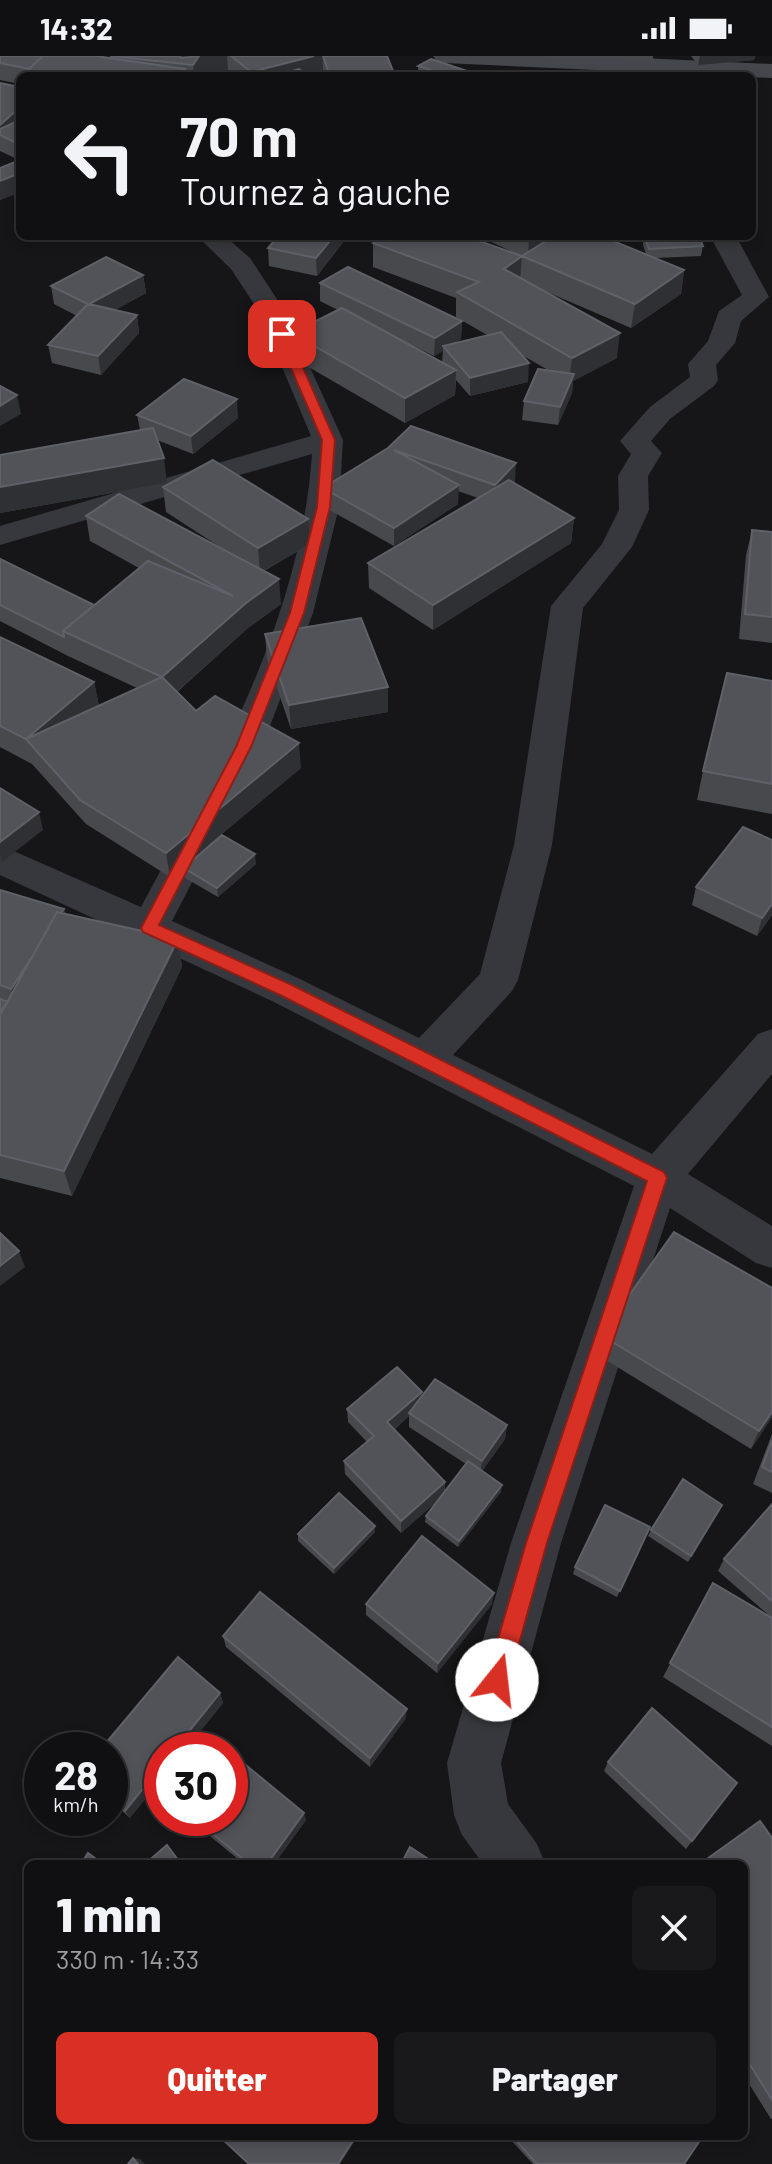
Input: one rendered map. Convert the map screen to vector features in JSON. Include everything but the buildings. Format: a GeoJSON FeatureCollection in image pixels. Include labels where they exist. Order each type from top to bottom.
{"type":"FeatureCollection","features":[{"type":"Feature","properties":{"kind":"street"},"geometry":{"type":"LineString","coordinates":[[445,56],[681,72],[772,71]]}},
{"type":"Feature","properties":{"kind":"street"},"geometry":{"type":"LineString","coordinates":[[149,928],[244,747],[297,613],[324,507],[328,440],[271,310],[241,264],[214,240]]}},
{"type":"Feature","properties":{"kind":"street"},"geometry":{"type":"LineString","coordinates":[[424,1060],[498,980],[533,845],[567,606],[616,547],[634,510],[633,476],[647,453],[635,441],[660,413],[704,380],[702,364],[721,343],[729,317],[756,297],[725,240]]}},
{"type":"Feature","properties":{"kind":"street"},"geometry":{"type":"LineString","coordinates":[[0,536],[328,440]]}},
{"type":"Feature","properties":{"kind":"street"},"geometry":{"type":"LineString","coordinates":[[0,859],[286,990],[658,1178],[772,1249]]}},
{"type":"Feature","properties":{"kind":"street"},"geometry":{"type":"LineString","coordinates":[[514,1860],[482,1815],[474,1763],[536,1543],[658,1178],[772,1045]]}},
{"type":"Feature","properties":{"kind":"route"},"geometry":{"type":"LineString","coordinates":[[282,334],[328,440],[324,507],[297,613],[244,747],[149,928],[286,990],[658,1178],[536,1543],[497,1680]]}}]}
